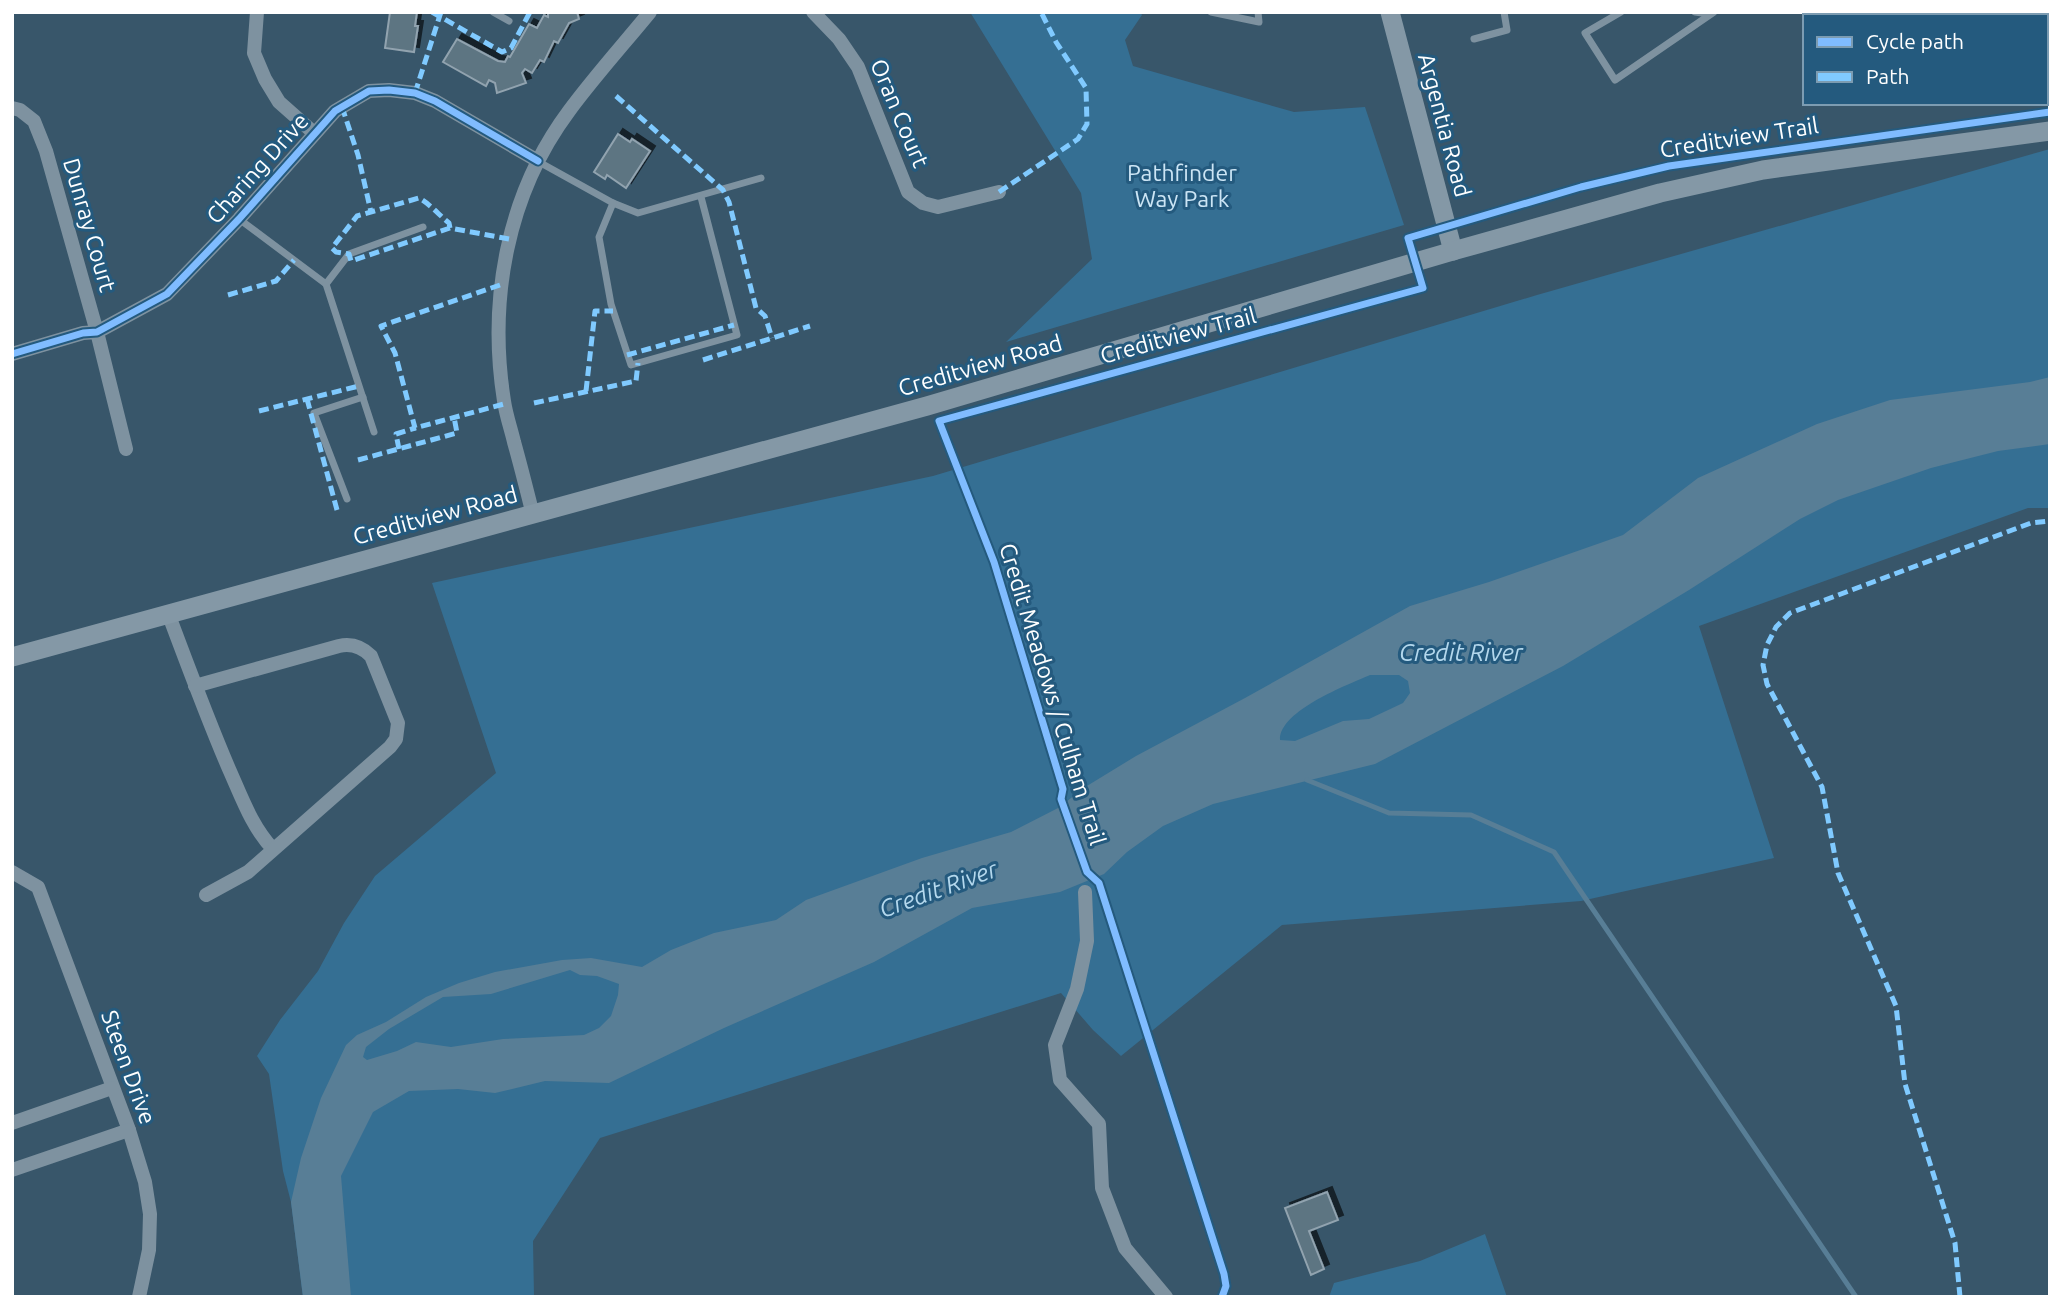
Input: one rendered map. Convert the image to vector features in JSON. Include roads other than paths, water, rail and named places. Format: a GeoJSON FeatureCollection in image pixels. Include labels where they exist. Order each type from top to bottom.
{"type":"FeatureCollection","features":[{"type":"Feature","properties":{"kind":"main road","name":"Argentia Road"},"geometry":{"type":"LineString","coordinates":[[1390,12],[1453,251]]}},
{"type":"Feature","properties":{"kind":"main road","name":"Creditview Road"},"geometry":{"type":"LineString","coordinates":[[12,657],[927,406],[1660,193],[1763,170],[2050,131]]}},
{"type":"Feature","properties":{"kind":"street"},"geometry":{"type":"LineString","coordinates":[[257,12],[254,53],[265,79],[279,102],[314,133]]}},
{"type":"Feature","properties":{"kind":"street"},"geometry":{"type":"LineString","coordinates":[[533,515],[504,404],[500,368],[500,285],[509,239],[519,204],[538,161],[568,112],[650,12]]}},
{"type":"Feature","properties":{"kind":"street","name":"Oran Court"},"geometry":{"type":"LineString","coordinates":[[813,12],[839,39],[858,67],[908,192],[923,203],[938,207],[999,192]]}},
{"type":"Feature","properties":{"kind":"street","name":"Charing Drive"},"geometry":{"type":"LineString","coordinates":[[12,354],[83,332],[97,332],[167,293],[239,219],[335,111],[369,91],[415,93],[435,100],[538,161]]}},
{"type":"Feature","properties":{"kind":"street","name":"Dunray Court"},"geometry":{"type":"LineString","coordinates":[[12,108],[20,110],[34,121],[43,142],[127,449]]}},
{"type":"Feature","properties":{"kind":"street"},"geometry":{"type":"LineString","coordinates":[[168,614],[250,818],[273,849]]}},
{"type":"Feature","properties":{"kind":"street"},"geometry":{"type":"LineString","coordinates":[[195,686],[346,644],[362,649],[371,656],[398,723],[398,734],[394,742],[248,872],[206,895]]}},
{"type":"Feature","properties":{"kind":"street","name":"Steen Drive"},"geometry":{"type":"LineString","coordinates":[[12,872],[38,887],[129,1130],[145,1182],[150,1214],[149,1250],[139,1297]]}},
{"type":"Feature","properties":{"kind":"street"},"geometry":{"type":"LineString","coordinates":[[1086,892],[1087,941],[1077,989],[1055,1045],[1060,1080],[1099,1124],[1102,1188],[1125,1248],[1166,1297]]}},
{"type":"Feature","properties":{"kind":"street"},"geometry":{"type":"LineString","coordinates":[[12,1123],[112,1088]]}},
{"type":"Feature","properties":{"kind":"street"},"geometry":{"type":"LineString","coordinates":[[12,1170],[129,1130]]}},
{"type":"Feature","properties":{"kind":"lane"},"geometry":{"type":"LineString","coordinates":[[493,12],[509,21]]}},
{"type":"Feature","properties":{"kind":"lane"},"geometry":{"type":"LineString","coordinates":[[1211,12],[1259,22],[1258,12]]}},
{"type":"Feature","properties":{"kind":"lane"},"geometry":{"type":"LineString","coordinates":[[1474,39],[1507,30],[1504,12]]}},
{"type":"Feature","properties":{"kind":"lane"},"geometry":{"type":"LineString","coordinates":[[1621,12],[1585,33],[1615,80],[1712,13]]}},
{"type":"Feature","properties":{"kind":"lane"},"geometry":{"type":"LineString","coordinates":[[1695,12],[1712,13]]}},
{"type":"Feature","properties":{"kind":"lane"},"geometry":{"type":"LineString","coordinates":[[538,161],[614,203],[639,213],[761,178]]}},
{"type":"Feature","properties":{"kind":"lane"},"geometry":{"type":"LineString","coordinates":[[614,203],[599,237],[611,304],[631,365],[737,335],[701,197]]}},
{"type":"Feature","properties":{"kind":"lane"},"geometry":{"type":"LineString","coordinates":[[239,219],[326,284],[374,432]]}},
{"type":"Feature","properties":{"kind":"lane"},"geometry":{"type":"LineString","coordinates":[[326,284],[349,254],[424,227]]}},
{"type":"Feature","properties":{"kind":"lane"},"geometry":{"type":"LineString","coordinates":[[347,499],[314,413],[363,397]]}},
{"type":"Feature","properties":{"kind":"water","name":"Credit River"},"geometry":{"type":"Polygon","coordinates":[[[2050,377],[2050,444],[1998,451],[1931,468],[1838,500],[1800,519],[1563,666],[1375,764],[1213,804],[1163,826],[1127,852],[1104,874],[1060,892],[972,908],[874,962],[724,1028],[609,1083],[545,1081],[495,1093],[458,1089],[409,1091],[373,1112],[341,1176],[351,1297],[303,1297],[291,1202],[301,1158],[321,1098],[346,1045],[357,1035],[386,1022],[426,997],[495,972],[562,960],[591,958],[642,967],[671,950],[714,933],[776,920],[806,900],[922,858],[1011,832],[1060,807],[1082,789],[1136,756],[1410,606],[1489,582],[1623,535],[1698,478],[1817,424],[1890,400],[2030,382],[2050,377]],[[1370,675],[1331,692],[1302,709],[1290,719],[1280,740],[1295,741],[1343,721],[1369,719],[1403,703],[1410,693],[1408,681],[1399,675],[1370,675]],[[570,970],[491,994],[443,997],[389,1029],[366,1047],[363,1057],[367,1060],[416,1042],[451,1047],[503,1039],[584,1035],[599,1028],[611,1016],[619,984],[570,970]]]}},
{"type":"Feature","properties":{"kind":"waterway"},"geometry":{"type":"LineString","coordinates":[[1307,780],[1389,813],[1471,815],[1554,852],[1856,1297]]}},
{"type":"Feature","properties":{"kind":"park label","name":"Pathfinder Way Park"},"geometry":{"type":"Point","coordinates":[1182,185]}}]}
